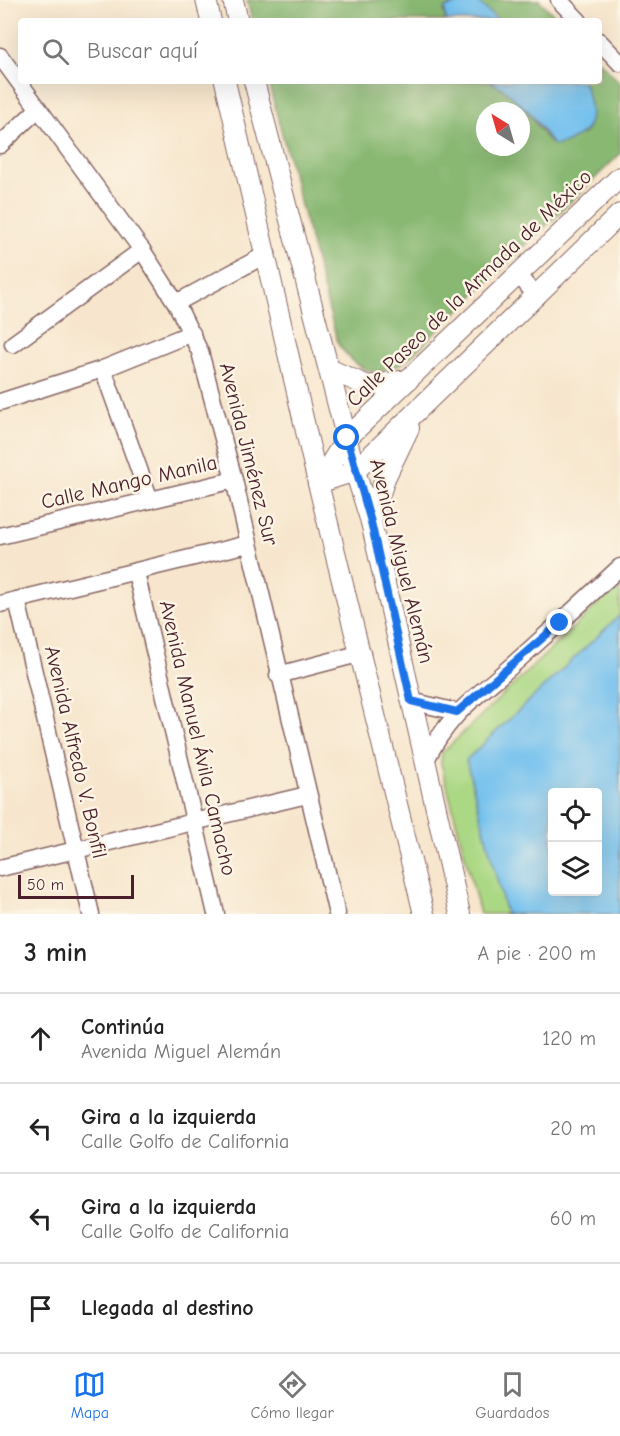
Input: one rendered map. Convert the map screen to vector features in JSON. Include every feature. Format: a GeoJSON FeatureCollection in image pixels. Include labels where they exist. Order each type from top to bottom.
{"type":"FeatureCollection","features":[{"type":"Feature","properties":{"kind":"main road"},"geometry":{"type":"LineString","coordinates":[[206,0],[210,18]]}},
{"type":"Feature","properties":{"kind":"main road"},"geometry":{"type":"LineString","coordinates":[[233,0],[237,18]]}},
{"type":"Feature","properties":{"kind":"main road"},"geometry":{"type":"LineString","coordinates":[[226,84],[267,254],[318,483],[362,652],[424,914]]}},
{"type":"Feature","properties":{"kind":"main road","name":"Avenida Miguel Alemán"},"geometry":{"type":"LineString","coordinates":[[255,84],[331,370],[355,471],[371,522],[460,914]]}},
{"type":"Feature","properties":{"kind":"main road","name":"Calle Paseo de la Armada de México"},"geometry":{"type":"LineString","coordinates":[[318,483],[347,438],[519,275],[615,191]]}},
{"type":"Feature","properties":{"kind":"main road"},"geometry":{"type":"LineString","coordinates":[[318,483],[355,471],[620,214]]}},
{"type":"Feature","properties":{"kind":"main road"},"geometry":{"type":"LineString","coordinates":[[331,370],[368,386],[408,380]]}},
{"type":"Feature","properties":{"kind":"main road"},"geometry":{"type":"LineString","coordinates":[[371,522],[395,454],[418,412]]}},
{"type":"Feature","properties":{"kind":"street"},"geometry":{"type":"LineString","coordinates":[[559,0],[576,18]]}},
{"type":"Feature","properties":{"kind":"street"},"geometry":{"type":"LineString","coordinates":[[602,44],[620,63]]}},
{"type":"Feature","properties":{"kind":"street","name":"Avenida Jiménez Sur"},"geometry":{"type":"LineString","coordinates":[[0,56],[18,81]]}},
{"type":"Feature","properties":{"kind":"street","name":"Avenida Jiménez Sur"},"geometry":{"type":"LineString","coordinates":[[20,84],[142,250],[176,303],[200,352],[234,480],[278,675],[337,914]]}},
{"type":"Feature","properties":{"kind":"street"},"geometry":{"type":"LineString","coordinates":[[0,145],[38,109]]}},
{"type":"Feature","properties":{"kind":"street"},"geometry":{"type":"LineString","coordinates":[[13,344],[142,250]]}},
{"type":"Feature","properties":{"kind":"street"},"geometry":{"type":"LineString","coordinates":[[176,303],[267,254]]}},
{"type":"Feature","properties":{"kind":"street"},"geometry":{"type":"LineString","coordinates":[[519,275],[537,297]]}},
{"type":"Feature","properties":{"kind":"street"},"geometry":{"type":"LineString","coordinates":[[0,402],[103,369],[192,333]]}},
{"type":"Feature","properties":{"kind":"street"},"geometry":{"type":"LineString","coordinates":[[103,369],[150,500]]}},
{"type":"Feature","properties":{"kind":"street","name":"Calle Mango Manila"},"geometry":{"type":"LineString","coordinates":[[0,536],[234,480]]}},
{"type":"Feature","properties":{"kind":"street"},"geometry":{"type":"LineString","coordinates":[[0,604],[136,573],[248,544]]}},
{"type":"Feature","properties":{"kind":"street"},"geometry":{"type":"LineString","coordinates":[[425,762],[438,735],[457,712],[490,686],[620,567]]}},
{"type":"Feature","properties":{"kind":"street","name":"Avenida Manuel Ávila Camacho"},"geometry":{"type":"LineString","coordinates":[[136,573],[216,914]]}},
{"type":"Feature","properties":{"kind":"street","name":"Avenida Alfredo V. Bonfil"},"geometry":{"type":"LineString","coordinates":[[17,600],[91,914]]}},
{"type":"Feature","properties":{"kind":"street"},"geometry":{"type":"LineString","coordinates":[[278,675],[362,652]]}},
{"type":"Feature","properties":{"kind":"street"},"geometry":{"type":"LineString","coordinates":[[411,701],[457,712]]}},
{"type":"Feature","properties":{"kind":"street"},"geometry":{"type":"LineString","coordinates":[[0,868],[307,795]]}},
{"type":"Feature","properties":{"kind":"green space"},"geometry":{"type":"Polygon","coordinates":[[[247,0],[539,0],[557,18],[495,18],[480,8],[466,5],[444,11],[445,18],[251,18],[247,0]]]}},
{"type":"Feature","properties":{"kind":"green space"},"geometry":{"type":"Polygon","coordinates":[[[602,64],[620,83],[620,154],[407,360],[377,372],[361,367],[353,361],[338,344],[269,84],[495,84],[518,102],[476,102],[476,156],[530,156],[530,116],[550,143],[585,133],[590,107],[584,84],[602,84],[602,64]]]}},
{"type":"Feature","properties":{"kind":"green space"},"geometry":{"type":"Polygon","coordinates":[[[620,583],[620,914],[480,914],[441,763],[442,753],[620,583]]]}},
{"type":"Feature","properties":{"kind":"water"},"geometry":{"type":"Polygon","coordinates":[[[470,0],[478,2],[496,18],[446,18],[445,8],[470,0]]]}},
{"type":"Feature","properties":{"kind":"water"},"geometry":{"type":"Polygon","coordinates":[[[495,84],[584,84],[591,112],[588,126],[583,132],[563,144],[553,145],[530,113],[530,102],[518,102],[495,84]]]}},
{"type":"Feature","properties":{"kind":"water"},"geometry":{"type":"Polygon","coordinates":[[[620,615],[620,914],[506,914],[466,760],[620,615]]]}},
{"type":"Feature","properties":{"kind":"route"},"geometry":{"type":"LineString","coordinates":[[347,438],[371,522],[411,701],[438,710],[457,712],[490,686],[560,623]]}}]}
